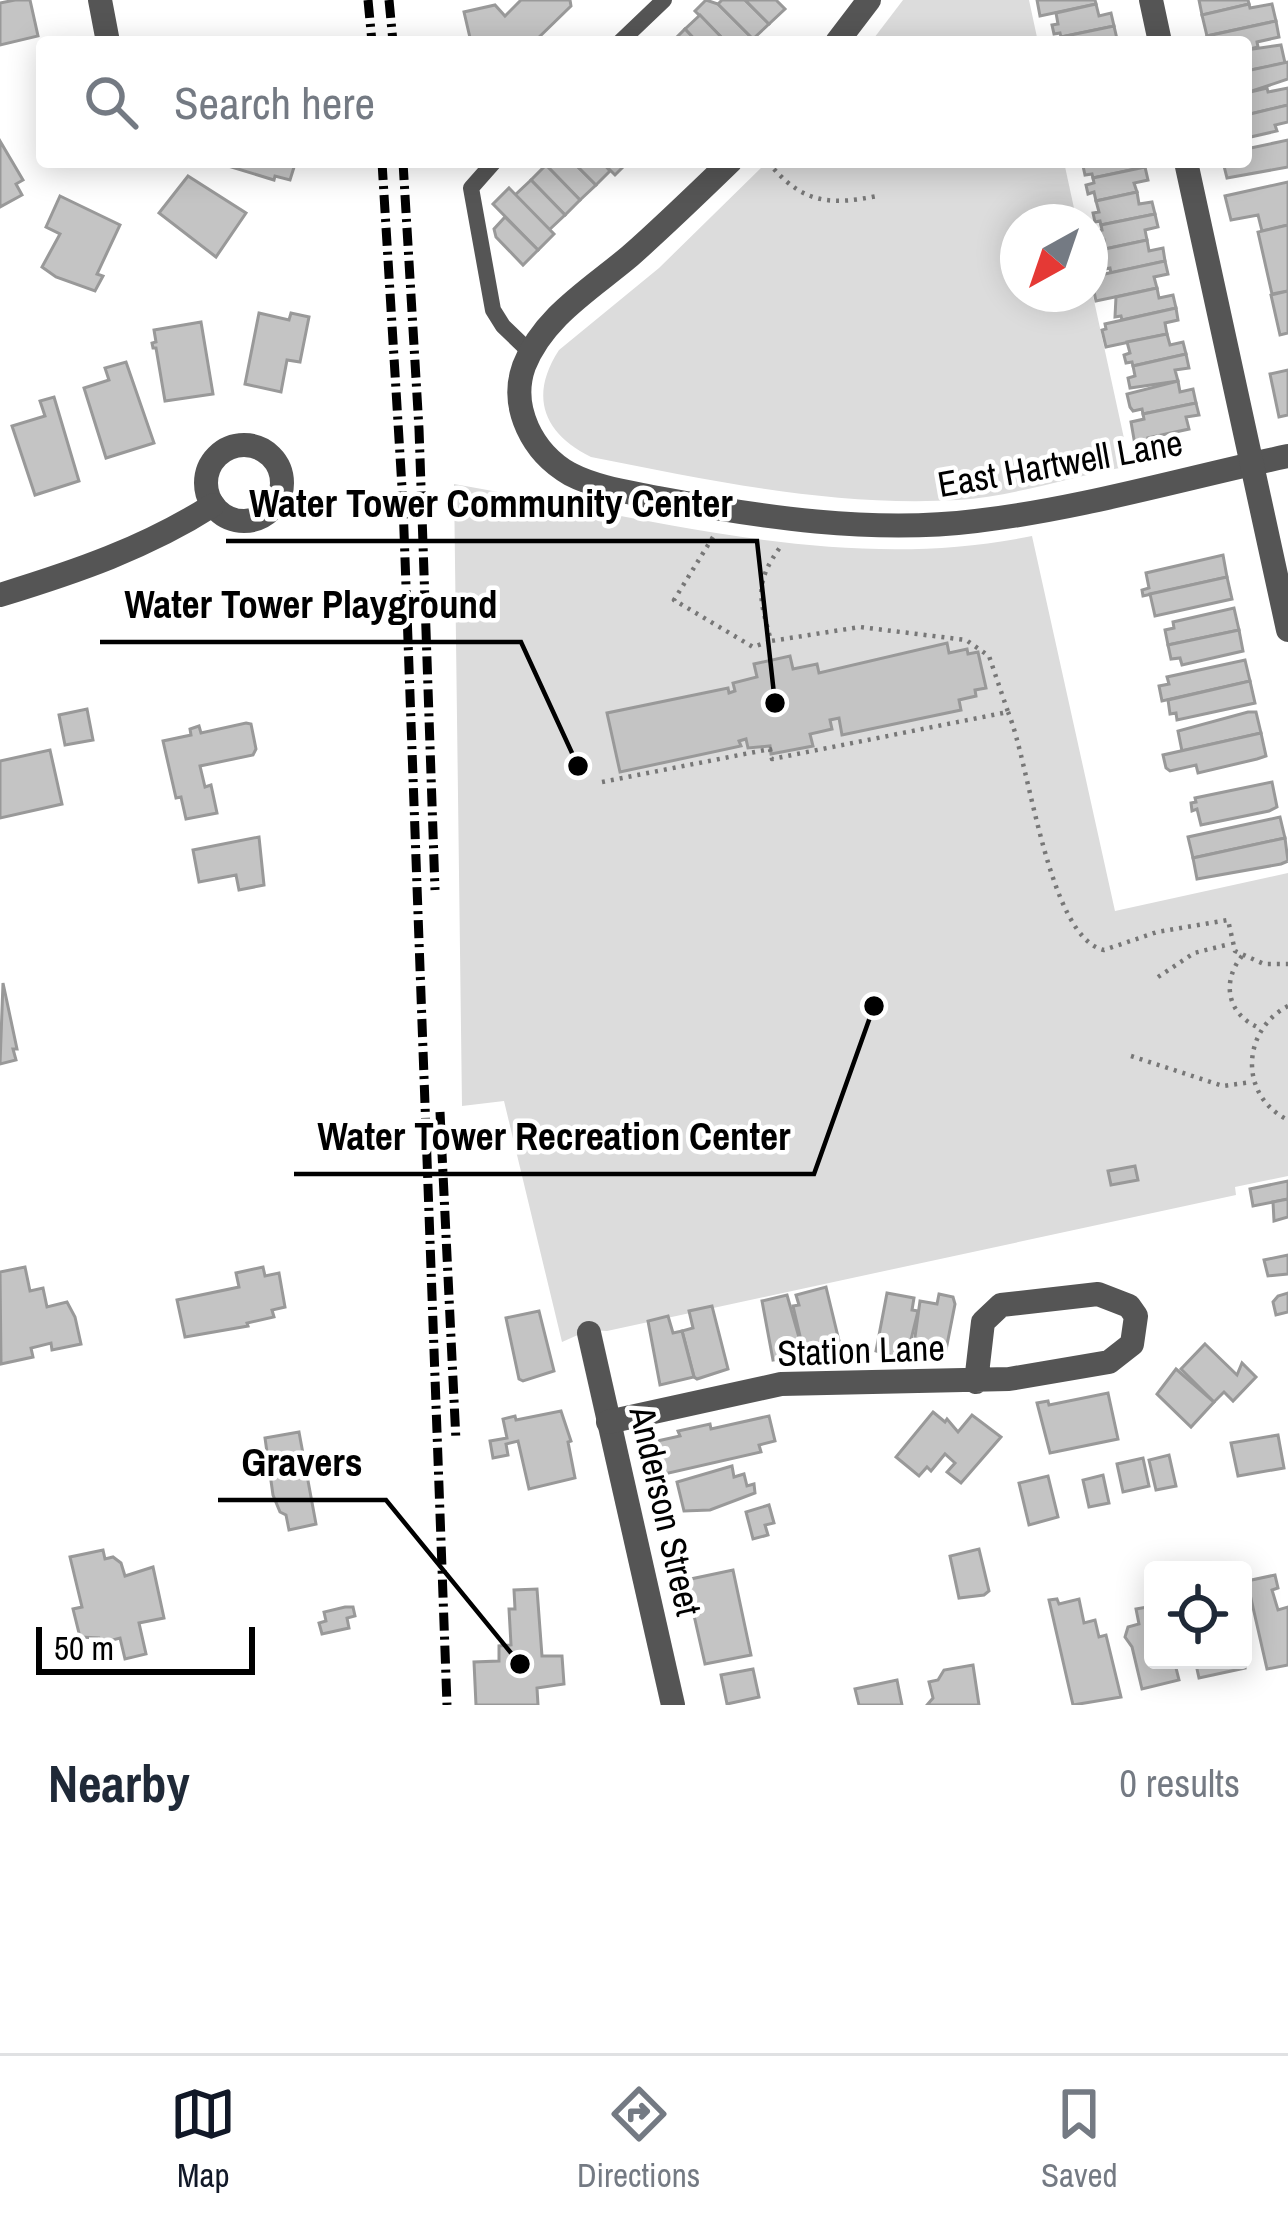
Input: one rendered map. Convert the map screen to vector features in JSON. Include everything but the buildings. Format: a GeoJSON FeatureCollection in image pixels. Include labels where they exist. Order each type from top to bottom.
{"type":"FeatureCollection","features":[{"type":"Feature","properties":{"kind":"street"},"geometry":{"type":"LineString","coordinates":[[100,0],[107,36]]}},
{"type":"Feature","properties":{"kind":"street"},"geometry":{"type":"LineString","coordinates":[[842,36],[869,0]]}},
{"type":"Feature","properties":{"kind":"street"},"geometry":{"type":"LineString","coordinates":[[1151,0],[1159,36]]}},
{"type":"Feature","properties":{"kind":"street"},"geometry":{"type":"LineString","coordinates":[[530,352],[554,319],[724,168]]}},
{"type":"Feature","properties":{"kind":"street"},"geometry":{"type":"LineString","coordinates":[[1187,168],[1288,630]]}},
{"type":"Feature","properties":{"kind":"street","name":"East Hartwell Lane"},"geometry":{"type":"LineString","coordinates":[[530,352],[519,390],[522,412],[540,450],[573,475],[593,483],[703,506],[839,521],[985,520],[1288,455]]}},
{"type":"Feature","properties":{"kind":"street"},"geometry":{"type":"LineString","coordinates":[[0,595],[124,553],[212,506]]}},
{"type":"Feature","properties":{"kind":"street","name":"Station Lane"},"geometry":{"type":"LineString","coordinates":[[608,1422],[782,1384],[976,1382],[1109,1361],[1132,1344],[1136,1316],[1129,1306],[1098,1294],[1001,1305],[983,1322],[976,1382]]}},
{"type":"Feature","properties":{"kind":"street","name":"Anderson Street"},"geometry":{"type":"LineString","coordinates":[[589,1333],[673,1705]]}},
{"type":"Feature","properties":{"kind":"lane"},"geometry":{"type":"LineString","coordinates":[[626,36],[664,0]]}},
{"type":"Feature","properties":{"kind":"lane"},"geometry":{"type":"LineString","coordinates":[[489,168],[471,188],[493,310],[502,326],[530,352]]}},
{"type":"Feature","properties":{"kind":"path"},"geometry":{"type":"LineString","coordinates":[[774,169],[810,199],[829,203],[877,196]]}},
{"type":"Feature","properties":{"kind":"path"},"geometry":{"type":"LineString","coordinates":[[713,537],[674,600],[753,647],[860,627],[965,640],[989,656],[1021,742],[1050,870],[1065,913],[1085,943],[1104,950],[1157,932],[1228,920],[1230,944],[1242,956],[1264,964],[1288,964]]}},
{"type":"Feature","properties":{"kind":"path"},"geometry":{"type":"LineString","coordinates":[[771,641],[760,580],[781,546]]}},
{"type":"Feature","properties":{"kind":"path"},"geometry":{"type":"LineString","coordinates":[[602,782],[770,749],[772,758],[1008,712]]}},
{"type":"Feature","properties":{"kind":"path"},"geometry":{"type":"LineString","coordinates":[[1158,977],[1179,960],[1230,944]]}},
{"type":"Feature","properties":{"kind":"path"},"geometry":{"type":"LineString","coordinates":[[1242,956],[1233,968],[1230,998],[1239,1016],[1260,1028]]}},
{"type":"Feature","properties":{"kind":"path"},"geometry":{"type":"LineString","coordinates":[[1288,1006],[1260,1028],[1251,1059],[1254,1082],[1268,1105],[1288,1120]]}},
{"type":"Feature","properties":{"kind":"path"},"geometry":{"type":"LineString","coordinates":[[1131,1056],[1216,1084],[1254,1082]]}},
{"type":"Feature","properties":{"kind":"shaded area"},"geometry":{"type":"Polygon","coordinates":[[[903,0],[1029,0],[1037,36],[876,36],[903,0]]]}},
{"type":"Feature","properties":{"kind":"shaded area"},"geometry":{"type":"Polygon","coordinates":[[[761,168],[1065,168],[1073,204],[1000,204],[1000,312],[1097,312],[1130,466],[980,498],[911,501],[773,490],[591,457],[562,437],[546,412],[545,383],[559,350],[659,268],[761,168]]]}},
{"type":"Feature","properties":{"kind":"shaded area"},"geometry":{"type":"Polygon","coordinates":[[[454,484],[669,525],[815,546],[960,547],[1032,536],[1115,911],[1288,873],[1288,1176],[1235,1187],[1236,1195],[607,1331],[589,1330],[562,1342],[504,1101],[462,1106],[454,484]]]}},
{"type":"Feature","properties":{"kind":"railway"},"geometry":{"type":"LineString","coordinates":[[368,0],[371,36]]}},
{"type":"Feature","properties":{"kind":"railway"},"geometry":{"type":"LineString","coordinates":[[389,0],[392,36]]}},
{"type":"Feature","properties":{"kind":"railway"},"geometry":{"type":"LineString","coordinates":[[382,168],[403,504],[447,1705]]}},
{"type":"Feature","properties":{"kind":"railway"},"geometry":{"type":"LineString","coordinates":[[403,168],[419,429],[435,890]]}},
{"type":"Feature","properties":{"kind":"railway"},"geometry":{"type":"LineString","coordinates":[[440,1112],[456,1441]]}},
{"type":"Feature","properties":{"kind":"place","name":"Water Tower Community Center"},"geometry":{"type":"Point","coordinates":[775,703]}},
{"type":"Feature","properties":{"kind":"place","name":"Water Tower Playground"},"geometry":{"type":"Point","coordinates":[578,766]}},
{"type":"Feature","properties":{"kind":"place","name":"Water Tower Recreation Center"},"geometry":{"type":"Point","coordinates":[874,1006]}},
{"type":"Feature","properties":{"kind":"place","name":"Gravers"},"geometry":{"type":"Point","coordinates":[520,1664]}}]}
